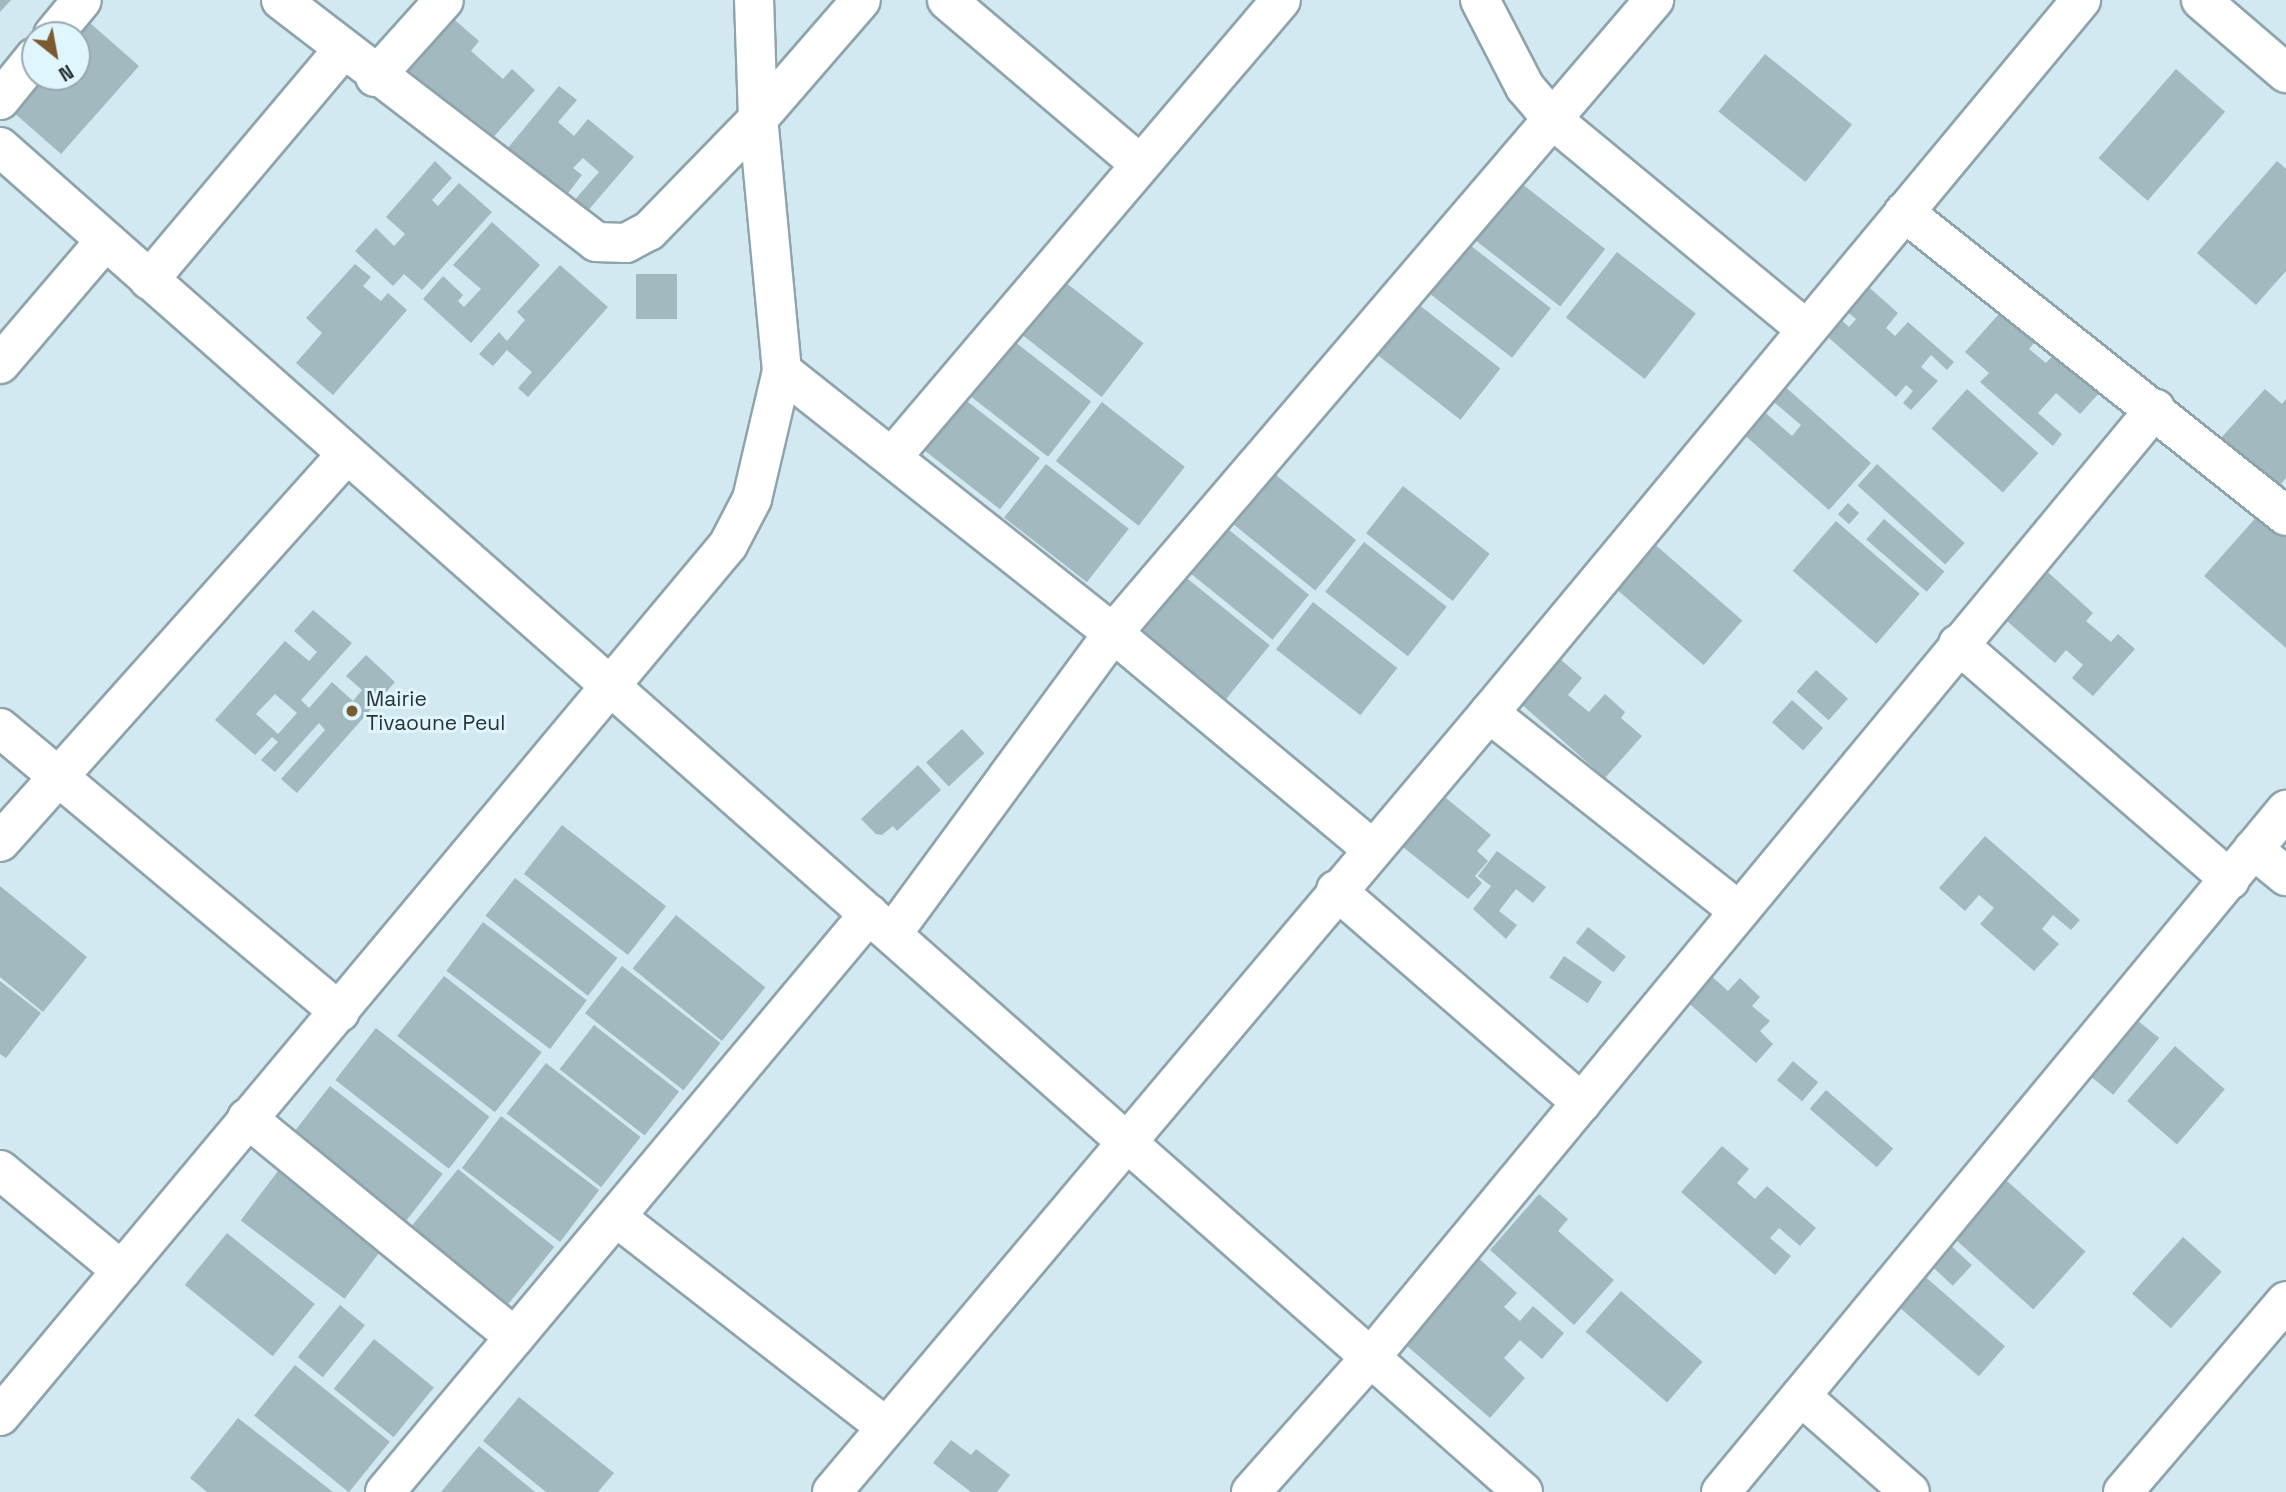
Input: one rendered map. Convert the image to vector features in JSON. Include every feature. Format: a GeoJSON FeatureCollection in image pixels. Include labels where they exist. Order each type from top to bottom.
{"type":"FeatureCollection","features":[{"type":"Feature","properties":{"kind":"street"},"geometry":{"type":"LineString","coordinates":[[65,21],[82,0]]}},
{"type":"Feature","properties":{"kind":"street"},"geometry":{"type":"LineString","coordinates":[[281,0],[375,77],[596,242],[626,243],[649,231],[758,119],[861,0]]}},
{"type":"Feature","properties":{"kind":"street"},"geometry":{"type":"LineString","coordinates":[[375,77],[444,0]]}},
{"type":"Feature","properties":{"kind":"street"},"geometry":{"type":"LineString","coordinates":[[0,1416],[728,545],[752,499],[782,371],[758,119],[754,0]]}},
{"type":"Feature","properties":{"kind":"street"},"geometry":{"type":"LineString","coordinates":[[947,0],[1140,164]]}},
{"type":"Feature","properties":{"kind":"street"},"geometry":{"type":"LineString","coordinates":[[892,457],[1281,0]]}},
{"type":"Feature","properties":{"kind":"street"},"geometry":{"type":"LineString","coordinates":[[1480,0],[1525,87],[1553,120],[1805,329]]}},
{"type":"Feature","properties":{"kind":"street"},"geometry":{"type":"LineString","coordinates":[[385,1492],[616,1217],[880,924],[1113,633],[1654,0]]}},
{"type":"Feature","properties":{"kind":"street"},"geometry":{"type":"LineString","coordinates":[[832,1492],[1371,848],[1489,713],[1805,329],[2081,0]]}},
{"type":"Feature","properties":{"kind":"street"},"geometry":{"type":"LineString","coordinates":[[2201,0],[2286,73]]}},
{"type":"Feature","properties":{"kind":"street"},"geometry":{"type":"LineString","coordinates":[[149,280],[343,50]]}},
{"type":"Feature","properties":{"kind":"street"},"geometry":{"type":"LineString","coordinates":[[0,100],[21,74]]}},
{"type":"Feature","properties":{"kind":"street"},"geometry":{"type":"LineString","coordinates":[[0,147],[1523,1492]]}},
{"type":"Feature","properties":{"kind":"street"},"geometry":{"type":"LineString","coordinates":[[1904,212],[2155,409],[2286,516]]}},
{"type":"Feature","properties":{"kind":"street"},"geometry":{"type":"LineString","coordinates":[[0,364],[105,241]]}},
{"type":"Feature","properties":{"kind":"street"},"geometry":{"type":"LineString","coordinates":[[782,371],[1113,633],[1371,848]]}},
{"type":"Feature","properties":{"kind":"street"},"geometry":{"type":"LineString","coordinates":[[1251,1492],[1370,1358],[2155,409]]}},
{"type":"Feature","properties":{"kind":"street"},"geometry":{"type":"LineString","coordinates":[[0,842],[346,455]]}},
{"type":"Feature","properties":{"kind":"street"},"geometry":{"type":"LineString","coordinates":[[1958,644],[2230,880]]}},
{"type":"Feature","properties":{"kind":"street"},"geometry":{"type":"LineString","coordinates":[[1489,713],[1739,911]]}},
{"type":"Feature","properties":{"kind":"street"},"geometry":{"type":"LineString","coordinates":[[0,727],[340,1012]]}},
{"type":"Feature","properties":{"kind":"street"},"geometry":{"type":"LineString","coordinates":[[1721,1492],[2286,810]]}},
{"type":"Feature","properties":{"kind":"street"},"geometry":{"type":"LineString","coordinates":[[2253,849],[2286,876]]}},
{"type":"Feature","properties":{"kind":"street"},"geometry":{"type":"LineString","coordinates":[[1336,890],[1582,1103]]}},
{"type":"Feature","properties":{"kind":"street"},"geometry":{"type":"LineString","coordinates":[[247,1118],[515,1338]]}},
{"type":"Feature","properties":{"kind":"street"},"geometry":{"type":"LineString","coordinates":[[0,1170],[122,1271]]}},
{"type":"Feature","properties":{"kind":"street"},"geometry":{"type":"LineString","coordinates":[[616,1217],[886,1427]]}},
{"type":"Feature","properties":{"kind":"street"},"geometry":{"type":"LineString","coordinates":[[2123,1492],[2286,1301]]}},
{"type":"Feature","properties":{"kind":"street"},"geometry":{"type":"LineString","coordinates":[[1801,1396],[1910,1492]]}},
{"type":"Feature","properties":{"kind":"building"},"geometry":{"type":"Polygon","coordinates":[[[0,0],[11,0],[0,12],[0,0]]]}},
{"type":"Feature","properties":{"kind":"building"},"geometry":{"type":"Polygon","coordinates":[[[449,15],[479,41],[471,51],[503,79],[512,69],[535,90],[483,149],[397,74],[449,15]]]}},
{"type":"Feature","properties":{"kind":"building"},"geometry":{"type":"Polygon","coordinates":[[[91,24],[139,66],[61,154],[12,111],[30,91],[91,91],[91,24]]]}},
{"type":"Feature","properties":{"kind":"building"},"geometry":{"type":"Polygon","coordinates":[[[1765,54],[1852,124],[1805,182],[1718,112],[1765,54]]]}},
{"type":"Feature","properties":{"kind":"building"},"geometry":{"type":"Polygon","coordinates":[[[2176,69],[2225,112],[2148,201],[2099,158],[2176,69]]]}},
{"type":"Feature","properties":{"kind":"building"},"geometry":{"type":"Polygon","coordinates":[[[559,86],[577,100],[558,122],[574,136],[588,119],[634,157],[585,214],[572,203],[599,172],[583,158],[573,168],[582,175],[565,197],[507,149],[559,86]]]}},
{"type":"Feature","properties":{"kind":"building"},"geometry":{"type":"Polygon","coordinates":[[[435,161],[452,178],[432,200],[438,206],[459,183],[492,212],[422,290],[404,274],[393,286],[355,251],[376,228],[394,246],[405,234],[386,217],[435,161]]]}},
{"type":"Feature","properties":{"kind":"building"},"geometry":{"type":"Polygon","coordinates":[[[2277,161],[2286,169],[2286,271],[2256,305],[2197,253],[2277,161]]]}},
{"type":"Feature","properties":{"kind":"building"},"geometry":{"type":"Polygon","coordinates":[[[1513,177],[1605,249],[1560,307],[1468,235],[1513,177]]]}},
{"type":"Feature","properties":{"kind":"building"},"geometry":{"type":"Polygon","coordinates":[[[492,222],[540,265],[471,343],[423,299],[443,276],[463,295],[458,301],[464,307],[481,289],[453,265],[492,222]]]}},
{"type":"Feature","properties":{"kind":"building"},"geometry":{"type":"Polygon","coordinates":[[[1461,238],[1551,308],[1512,358],[1422,288],[1461,238]]]}},
{"type":"Feature","properties":{"kind":"building"},"geometry":{"type":"Polygon","coordinates":[[[1617,252],[1696,314],[1645,379],[1566,317],[1617,252]]]}},
{"type":"Feature","properties":{"kind":"building"},"geometry":{"type":"Polygon","coordinates":[[[355,264],[371,277],[363,286],[381,301],[388,293],[407,310],[333,395],[296,363],[322,333],[306,318],[355,264]]]}},
{"type":"Feature","properties":{"kind":"building"},"geometry":{"type":"Polygon","coordinates":[[[560,265],[608,307],[528,397],[518,388],[532,372],[507,350],[493,366],[479,354],[499,332],[507,341],[525,320],[517,312],[560,265]]]}},
{"type":"Feature","properties":{"kind":"building"},"geometry":{"type":"Polygon","coordinates":[[[636,274],[677,274],[677,319],[636,319],[636,274]]]}},
{"type":"Feature","properties":{"kind":"building"},"geometry":{"type":"Polygon","coordinates":[[[1056,275],[1143,343],[1102,397],[1014,329],[1056,275]]]}},
{"type":"Feature","properties":{"kind":"building"},"geometry":{"type":"Polygon","coordinates":[[[1862,281],[1898,313],[1886,328],[1895,336],[1908,322],[1954,362],[1947,370],[1931,355],[1921,367],[1938,381],[1911,410],[1903,403],[1913,391],[1906,385],[1896,397],[1820,330],[1834,313],[1849,327],[1856,319],[1840,306],[1862,281]]]}},
{"type":"Feature","properties":{"kind":"building"},"geometry":{"type":"Polygon","coordinates":[[[1409,297],[1500,368],[1460,420],[1369,348],[1409,297]]]}},
{"type":"Feature","properties":{"kind":"building"},"geometry":{"type":"Polygon","coordinates":[[[2006,306],[2040,336],[2029,349],[2046,363],[2057,351],[2102,390],[2080,414],[2056,393],[2038,413],[2062,434],[2053,446],[1980,382],[1989,373],[1965,352],[2006,306]]]}},
{"type":"Feature","properties":{"kind":"building"},"geometry":{"type":"Polygon","coordinates":[[[1006,335],[1091,401],[1048,457],[963,390],[1006,335]]]}},
{"type":"Feature","properties":{"kind":"building"},"geometry":{"type":"Polygon","coordinates":[[[1782,384],[1871,463],[1829,510],[1740,431],[1760,408],[1792,436],[1801,425],[1769,398],[1782,384]]]}},
{"type":"Feature","properties":{"kind":"building"},"geometry":{"type":"Polygon","coordinates":[[[1967,389],[2038,453],[2003,493],[1932,428],[1967,389]]]}},
{"type":"Feature","properties":{"kind":"building"},"geometry":{"type":"Polygon","coordinates":[[[2265,389],[2282,404],[2286,399],[2286,478],[2270,497],[2212,448],[2265,389]]]}},
{"type":"Feature","properties":{"kind":"building"},"geometry":{"type":"Polygon","coordinates":[[[954,391],[1040,458],[1000,509],[914,442],[954,391]]]}},
{"type":"Feature","properties":{"kind":"building"},"geometry":{"type":"Polygon","coordinates":[[[1102,402],[1185,467],[1139,526],[1056,461],[1102,402]]]}},
{"type":"Feature","properties":{"kind":"building"},"geometry":{"type":"Polygon","coordinates":[[[1046,464],[1129,529],[1087,582],[1004,518],[1046,464]]]}},
{"type":"Feature","properties":{"kind":"building"},"geometry":{"type":"Polygon","coordinates":[[[1877,464],[1965,543],[1945,565],[1858,486],[1877,464]]]}},
{"type":"Feature","properties":{"kind":"building"},"geometry":{"type":"Polygon","coordinates":[[[1266,467],[1356,540],[1315,591],[1225,518],[1266,467]]]}},
{"type":"Feature","properties":{"kind":"building"},"geometry":{"type":"Polygon","coordinates":[[[1403,486],[1490,554],[1453,601],[1366,533],[1403,486]]]}},
{"type":"Feature","properties":{"kind":"building"},"geometry":{"type":"Polygon","coordinates":[[[1848,503],[1859,513],[1849,524],[1838,514],[1848,503]]]}},
{"type":"Feature","properties":{"kind":"building"},"geometry":{"type":"Polygon","coordinates":[[[2260,513],[2286,536],[2286,648],[2204,576],[2260,513]]]}},
{"type":"Feature","properties":{"kind":"building"},"geometry":{"type":"Polygon","coordinates":[[[1884,519],[1944,571],[1927,592],[1866,539],[1884,519]]]}},
{"type":"Feature","properties":{"kind":"building"},"geometry":{"type":"Polygon","coordinates":[[[1218,521],[1309,595],[1272,640],[1181,566],[1218,521]]]}},
{"type":"Feature","properties":{"kind":"building"},"geometry":{"type":"Polygon","coordinates":[[[1836,521],[1920,594],[1876,644],[1793,571],[1836,521]]]}},
{"type":"Feature","properties":{"kind":"building"},"geometry":{"type":"Polygon","coordinates":[[[1651,541],[1742,620],[1704,665],[1612,586],[1651,541]]]}},
{"type":"Feature","properties":{"kind":"building"},"geometry":{"type":"Polygon","coordinates":[[[1364,542],[1447,607],[1408,656],[1325,592],[1364,542]]]}},
{"type":"Feature","properties":{"kind":"building"},"geometry":{"type":"Polygon","coordinates":[[[2041,566],[2093,613],[2086,621],[2111,642],[2118,634],[2135,649],[2093,696],[2072,678],[2083,665],[2066,650],[2055,663],[1999,614],[2041,566]]]}},
{"type":"Feature","properties":{"kind":"building"},"geometry":{"type":"Polygon","coordinates":[[[1178,571],[1270,645],[1221,705],[1130,631],[1178,571]]]}},
{"type":"Feature","properties":{"kind":"building"},"geometry":{"type":"Polygon","coordinates":[[[1313,602],[1397,668],[1360,715],[1276,649],[1313,602]]]}},
{"type":"Feature","properties":{"kind":"building"},"geometry":{"type":"Polygon","coordinates":[[[313,610],[352,643],[301,700],[309,708],[332,682],[353,701],[362,690],[346,676],[366,655],[395,682],[297,793],[281,779],[325,730],[319,723],[275,772],[261,760],[278,742],[272,737],[255,755],[215,720],[285,641],[309,661],[317,652],[294,631],[313,610]],[[275,694],[256,714],[278,734],[297,713],[275,694]]]}},
{"type":"Feature","properties":{"kind":"building"},"geometry":{"type":"Polygon","coordinates":[[[1551,651],[1582,678],[1568,695],[1589,712],[1605,694],[1625,712],[1621,718],[1642,736],[1605,778],[1512,696],[1551,651]]]}},
{"type":"Feature","properties":{"kind":"building"},"geometry":{"type":"Polygon","coordinates":[[[1816,670],[1848,699],[1829,720],[1797,692],[1816,670]]]}},
{"type":"Feature","properties":{"kind":"building"},"geometry":{"type":"Polygon","coordinates":[[[1792,700],[1823,728],[1803,750],[1772,722],[1792,700]]]}},
{"type":"Feature","properties":{"kind":"building"},"geometry":{"type":"Polygon","coordinates":[[[962,729],[985,753],[949,787],[926,762],[962,729]]]}},
{"type":"Feature","properties":{"kind":"building"},"geometry":{"type":"Polygon","coordinates":[[[918,765],[941,790],[897,831],[893,826],[882,835],[876,834],[861,819],[918,765]]]}},
{"type":"Feature","properties":{"kind":"building"},"geometry":{"type":"Polygon","coordinates":[[[1435,789],[1491,835],[1477,851],[1488,861],[1475,876],[1482,883],[1468,899],[1393,839],[1435,789]]]}},
{"type":"Feature","properties":{"kind":"building"},"geometry":{"type":"Polygon","coordinates":[[[562,825],[666,906],[628,955],[524,874],[562,825]]]}},
{"type":"Feature","properties":{"kind":"building"},"geometry":{"type":"Polygon","coordinates":[[[1985,836],[2080,920],[2071,930],[2053,915],[2042,929],[2059,944],[2034,971],[1980,924],[1994,908],[1979,895],[1965,911],[1939,888],[1985,836]]]}},
{"type":"Feature","properties":{"kind":"building"},"geometry":{"type":"Polygon","coordinates":[[[1497,851],[1546,887],[1533,903],[1516,889],[1499,911],[1517,925],[1506,939],[1473,909],[1491,886],[1478,876],[1497,851]]]}},
{"type":"Feature","properties":{"kind":"building"},"geometry":{"type":"Polygon","coordinates":[[[515,878],[617,958],[588,996],[485,916],[515,878]]]}},
{"type":"Feature","properties":{"kind":"building"},"geometry":{"type":"Polygon","coordinates":[[[0,886],[87,957],[43,1012],[0,977],[0,886]]]}},
{"type":"Feature","properties":{"kind":"building"},"geometry":{"type":"Polygon","coordinates":[[[676,915],[765,987],[722,1041],[633,969],[676,915]]]}},
{"type":"Feature","properties":{"kind":"building"},"geometry":{"type":"Polygon","coordinates":[[[483,922],[587,1000],[550,1049],[446,971],[483,922]]]}},
{"type":"Feature","properties":{"kind":"building"},"geometry":{"type":"Polygon","coordinates":[[[1588,927],[1626,957],[1614,972],[1576,943],[1588,927]]]}},
{"type":"Feature","properties":{"kind":"building"},"geometry":{"type":"Polygon","coordinates":[[[1564,956],[1602,982],[1588,1003],[1549,978],[1564,956]]]}},
{"type":"Feature","properties":{"kind":"building"},"geometry":{"type":"Polygon","coordinates":[[[622,966],[721,1043],[684,1090],[585,1013],[622,966]]]}},
{"type":"Feature","properties":{"kind":"building"},"geometry":{"type":"Polygon","coordinates":[[[1707,972],[1728,991],[1740,978],[1760,997],[1752,1006],[1770,1021],[1760,1031],[1773,1044],[1756,1063],[1683,998],[1707,972]]]}},
{"type":"Feature","properties":{"kind":"building"},"geometry":{"type":"Polygon","coordinates":[[[444,976],[542,1052],[495,1112],[397,1036],[444,976]]]}},
{"type":"Feature","properties":{"kind":"building"},"geometry":{"type":"Polygon","coordinates":[[[0,981],[41,1013],[6,1058],[0,1054],[0,981]]]}},
{"type":"Feature","properties":{"kind":"building"},"geometry":{"type":"Polygon","coordinates":[[[2132,1016],[2159,1038],[2113,1095],[2086,1073],[2132,1016]]]}},
{"type":"Feature","properties":{"kind":"building"},"geometry":{"type":"Polygon","coordinates":[[[594,1025],[679,1091],[645,1136],[560,1069],[594,1025]]]}},
{"type":"Feature","properties":{"kind":"building"},"geometry":{"type":"Polygon","coordinates":[[[376,1028],[489,1117],[449,1169],[335,1080],[376,1028]]]}},
{"type":"Feature","properties":{"kind":"building"},"geometry":{"type":"Polygon","coordinates":[[[2175,1046],[2225,1089],[2177,1144],[2127,1101],[2175,1046]]]}},
{"type":"Feature","properties":{"kind":"building"},"geometry":{"type":"Polygon","coordinates":[[[1793,1061],[1818,1082],[1802,1101],[1777,1080],[1793,1061]]]}},
{"type":"Feature","properties":{"kind":"building"},"geometry":{"type":"Polygon","coordinates":[[[546,1063],[641,1137],[601,1187],[507,1113],[546,1063]]]}},
{"type":"Feature","properties":{"kind":"building"},"geometry":{"type":"Polygon","coordinates":[[[330,1086],[443,1174],[398,1232],[285,1144],[330,1086]]]}},
{"type":"Feature","properties":{"kind":"building"},"geometry":{"type":"Polygon","coordinates":[[[1826,1090],[1893,1148],[1877,1167],[1810,1109],[1826,1090]]]}},
{"type":"Feature","properties":{"kind":"building"},"geometry":{"type":"Polygon","coordinates":[[[501,1116],[599,1190],[560,1242],[462,1168],[501,1116]]]}},
{"type":"Feature","properties":{"kind":"building"},"geometry":{"type":"Polygon","coordinates":[[[1722,1146],[1749,1169],[1737,1183],[1755,1199],[1767,1186],[1816,1228],[1800,1246],[1779,1228],[1770,1238],[1791,1256],[1775,1275],[1681,1192],[1722,1146]]]}},
{"type":"Feature","properties":{"kind":"building"},"geometry":{"type":"Polygon","coordinates":[[[281,1167],[385,1245],[345,1299],[241,1221],[281,1167]]]}},
{"type":"Feature","properties":{"kind":"building"},"geometry":{"type":"Polygon","coordinates":[[[458,1169],[554,1247],[506,1307],[410,1229],[458,1169]]]}},
{"type":"Feature","properties":{"kind":"building"},"geometry":{"type":"Polygon","coordinates":[[[2006,1180],[2086,1252],[2033,1310],[1954,1238],[2006,1180]]]}},
{"type":"Feature","properties":{"kind":"building"},"geometry":{"type":"Polygon","coordinates":[[[1539,1194],[1568,1219],[1558,1231],[1614,1280],[1574,1325],[1490,1250],[1539,1194]]]}},
{"type":"Feature","properties":{"kind":"building"},"geometry":{"type":"Polygon","coordinates":[[[227,1233],[315,1304],[273,1356],[185,1285],[227,1233]]]}},
{"type":"Feature","properties":{"kind":"building"},"geometry":{"type":"Polygon","coordinates":[[[2183,1237],[2222,1272],[2171,1328],[2132,1293],[2183,1237]]]}},
{"type":"Feature","properties":{"kind":"building"},"geometry":{"type":"Polygon","coordinates":[[[1947,1242],[1972,1265],[1953,1286],[1928,1262],[1947,1242]]]}},
{"type":"Feature","properties":{"kind":"building"},"geometry":{"type":"Polygon","coordinates":[[[1474,1254],[1517,1293],[1504,1307],[1520,1321],[1533,1306],[1564,1333],[1542,1359],[1520,1340],[1504,1358],[1525,1378],[1490,1418],[1399,1339],[1474,1254]]]}},
{"type":"Feature","properties":{"kind":"building"},"geometry":{"type":"Polygon","coordinates":[[[1922,1274],[2005,1346],[1979,1376],[1896,1304],[1922,1274]]]}},
{"type":"Feature","properties":{"kind":"building"},"geometry":{"type":"Polygon","coordinates":[[[1621,1291],[1703,1362],[1667,1403],[1586,1332],[1621,1291]]]}},
{"type":"Feature","properties":{"kind":"building"},"geometry":{"type":"Polygon","coordinates":[[[340,1305],[365,1325],[323,1377],[298,1357],[340,1305]]]}},
{"type":"Feature","properties":{"kind":"building"},"geometry":{"type":"Polygon","coordinates":[[[374,1339],[434,1387],[394,1437],[334,1389],[374,1339]]]}},
{"type":"Feature","properties":{"kind":"building"},"geometry":{"type":"Polygon","coordinates":[[[295,1365],[390,1442],[349,1492],[254,1416],[295,1365]]]}},
{"type":"Feature","properties":{"kind":"building"},"geometry":{"type":"Polygon","coordinates":[[[519,1397],[614,1473],[598,1492],[546,1492],[483,1441],[519,1397]]]}},
{"type":"Feature","properties":{"kind":"building"},"geometry":{"type":"Polygon","coordinates":[[[238,1418],[333,1492],[207,1492],[190,1478],[238,1418]]]}},
{"type":"Feature","properties":{"kind":"building"},"geometry":{"type":"Polygon","coordinates":[[[951,1440],[971,1455],[976,1449],[1010,1475],[997,1492],[971,1492],[933,1463],[951,1440]]]}},
{"type":"Feature","properties":{"kind":"building"},"geometry":{"type":"Polygon","coordinates":[[[479,1446],[535,1492],[441,1492],[479,1446]]]}},
{"type":"Feature","properties":{"kind":"place","name":"Mairie Tivaoune Peul"},"geometry":{"type":"Point","coordinates":[352,711]}}]}
